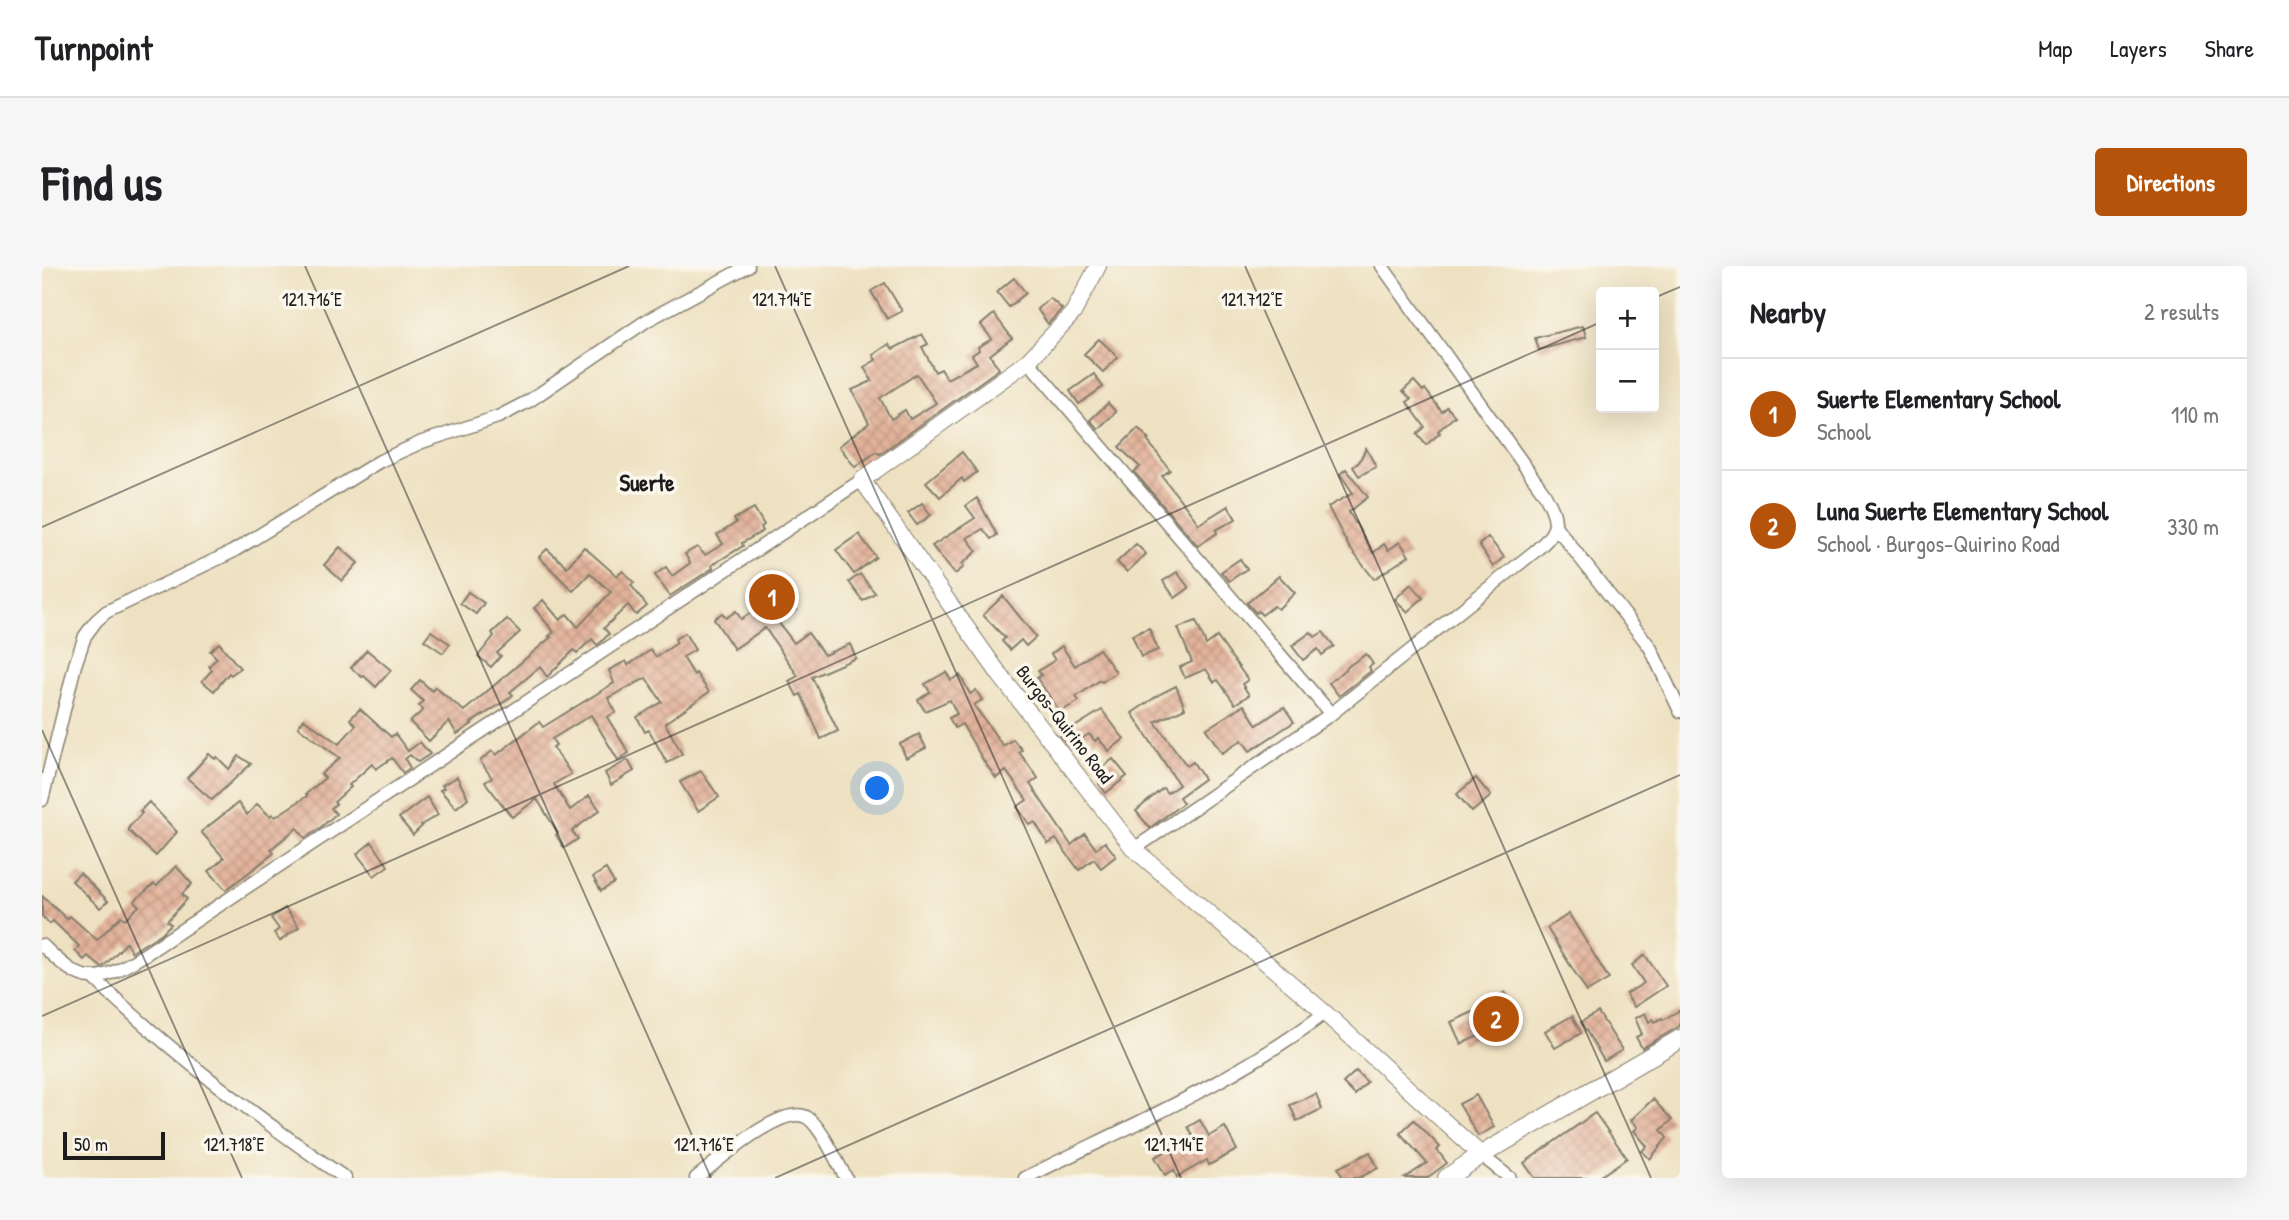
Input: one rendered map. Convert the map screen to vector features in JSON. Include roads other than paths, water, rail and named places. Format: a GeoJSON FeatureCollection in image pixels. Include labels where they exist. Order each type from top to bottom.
{"type":"FeatureCollection","features":[{"type":"Feature","properties":{"kind":"main road"},"geometry":{"type":"LineString","coordinates":[[1447,1178],[1481,1155],[1680,1040]]}},
{"type":"Feature","properties":{"kind":"street"},"geometry":{"type":"LineString","coordinates":[[42,800],[75,665],[85,636],[106,612],[232,552],[380,461],[422,442],[498,417],[529,401],[646,321],[748,266]]}},
{"type":"Feature","properties":{"kind":"street"},"geometry":{"type":"LineString","coordinates":[[42,945],[60,962],[80,974],[93,977],[116,970],[144,955],[206,916],[862,480],[1028,361],[1073,313],[1098,266]]}},
{"type":"Feature","properties":{"kind":"street"},"geometry":{"type":"LineString","coordinates":[[1382,266],[1544,493],[1555,513],[1556,527],[1650,647],[1680,711]]}},
{"type":"Feature","properties":{"kind":"street"},"geometry":{"type":"LineString","coordinates":[[1028,361],[1331,714]]}},
{"type":"Feature","properties":{"kind":"street","name":"Burgos-Quirino Road"},"geometry":{"type":"LineString","coordinates":[[862,480],[1000,675],[1134,849],[1325,1013],[1481,1155],[1510,1178]]}},
{"type":"Feature","properties":{"kind":"street"},"geometry":{"type":"LineString","coordinates":[[1134,849],[1331,714],[1534,552],[1549,539],[1556,527]]}},
{"type":"Feature","properties":{"kind":"street"},"geometry":{"type":"LineString","coordinates":[[93,977],[136,1019],[261,1119],[345,1178]]}},
{"type":"Feature","properties":{"kind":"street"},"geometry":{"type":"LineString","coordinates":[[1025,1178],[1210,1086],[1287,1041],[1325,1013]]}},
{"type":"Feature","properties":{"kind":"street"},"geometry":{"type":"LineString","coordinates":[[696,1178],[781,1117],[798,1114],[809,1118],[846,1178]]}},
{"type":"Feature","properties":{"kind":"place","name":"Suerte Elementary School"},"geometry":{"type":"Point","coordinates":[772,597]}},
{"type":"Feature","properties":{"kind":"place","name":"Luna Suerte Elementary School"},"geometry":{"type":"Point","coordinates":[1496,1019]}},
{"type":"Feature","properties":{"kind":"district","name":"Suerte"},"geometry":{"type":"Point","coordinates":[647,482]}}]}
